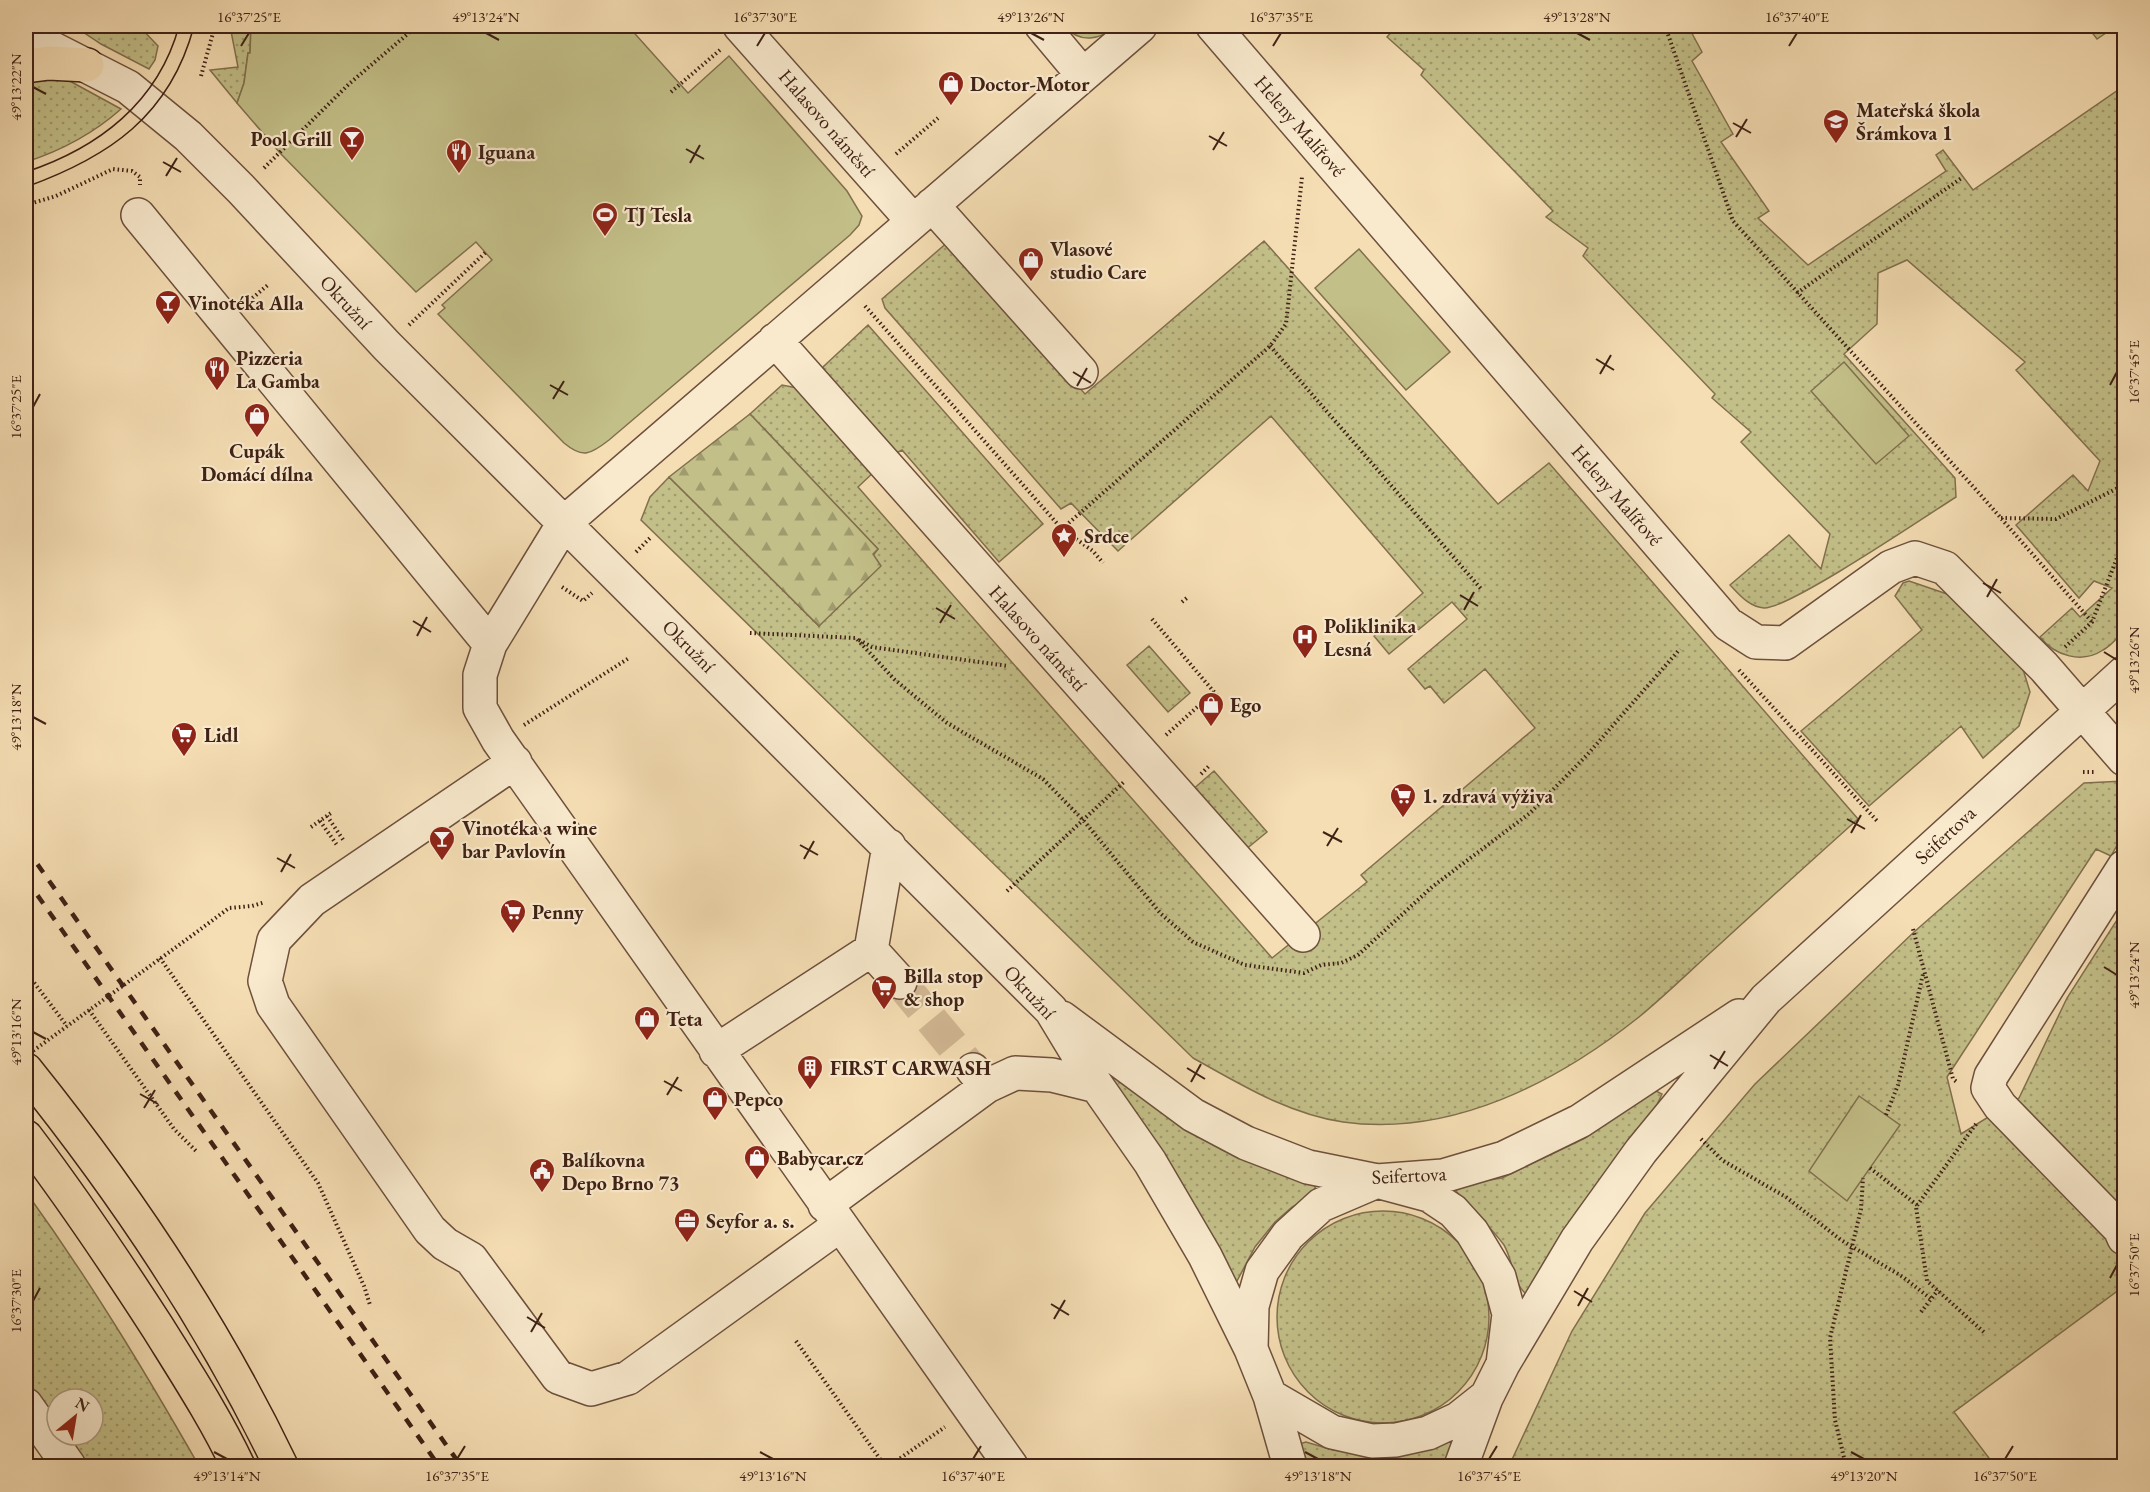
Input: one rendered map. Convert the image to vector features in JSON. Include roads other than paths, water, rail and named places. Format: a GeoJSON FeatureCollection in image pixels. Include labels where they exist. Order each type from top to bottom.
{"type":"FeatureCollection","features":[{"type":"Feature","properties":{"kind":"main road"},"geometry":{"type":"LineString","coordinates":[[26,66],[49,63],[87,65]]}},
{"type":"Feature","properties":{"kind":"main road"},"geometry":{"type":"LineString","coordinates":[[26,1054],[68,1124]]}},
{"type":"Feature","properties":{"kind":"main road"},"geometry":{"type":"LineString","coordinates":[[26,1070],[68,1124],[155,1246],[260,1422],[291,1467]]}},
{"type":"Feature","properties":{"kind":"main road"},"geometry":{"type":"LineString","coordinates":[[26,1137],[71,1197],[184,1368],[238,1467]]}},
{"type":"Feature","properties":{"kind":"main road"},"geometry":{"type":"LineString","coordinates":[[260,1422],[281,1467]]}},
{"type":"Feature","properties":{"kind":"street"},"geometry":{"type":"LineString","coordinates":[[58,26],[128,87]]}},
{"type":"Feature","properties":{"kind":"street"},"geometry":{"type":"LineString","coordinates":[[1042,26],[1083,75]]}},
{"type":"Feature","properties":{"kind":"street"},"geometry":{"type":"LineString","coordinates":[[1011,1467],[506,751],[480,708],[480,675],[490,644],[564,523],[1140,26]]}},
{"type":"Feature","properties":{"kind":"street","name":"Heleny Malířové"},"geometry":{"type":"LineString","coordinates":[[1213,26],[1728,624],[1756,642],[1785,643],[1891,567],[1916,558],[1945,568],[2044,667],[2124,759]]}},
{"type":"Feature","properties":{"kind":"street","name":"Halasovo náměstí"},"geometry":{"type":"LineString","coordinates":[[735,34],[923,213],[1080,372]]}},
{"type":"Feature","properties":{"kind":"street","name":"Okružní"},"geometry":{"type":"LineString","coordinates":[[26,35],[128,87],[176,124],[241,189],[387,346],[1051,1010],[1097,1086],[1150,1162],[1205,1257],[1251,1349],[1270,1396],[1290,1467]]}},
{"type":"Feature","properties":{"kind":"street"},"geometry":{"type":"LineString","coordinates":[[138,215],[490,644]]}},
{"type":"Feature","properties":{"kind":"street","name":"Halasovo náměstí"},"geometry":{"type":"LineString","coordinates":[[775,340],[1302,935]]}},
{"type":"Feature","properties":{"kind":"street","name":"Seifertova"},"geometry":{"type":"LineString","coordinates":[[1461,1467],[1487,1396],[1503,1364],[1577,1240],[1641,1151],[1766,999],[2124,673]]}},
{"type":"Feature","properties":{"kind":"street"},"geometry":{"type":"LineString","coordinates":[[506,751],[312,900],[274,940],[264,981],[273,1005],[430,1230],[445,1244],[471,1259],[558,1377],[591,1389],[628,1378],[833,1215],[980,1078],[1015,1073],[1053,1075],[1097,1086]]}},
{"type":"Feature","properties":{"kind":"street"},"geometry":{"type":"LineString","coordinates":[[716,1051],[871,950],[889,846]]}},
{"type":"Feature","properties":{"kind":"street"},"geometry":{"type":"LineString","coordinates":[[2124,867],[2038,998],[1991,1076],[1988,1088],[1995,1101],[2120,1229],[2124,1238]]}},
{"type":"Feature","properties":{"kind":"street"},"geometry":{"type":"LineString","coordinates":[[871,950],[900,982]]}},
{"type":"Feature","properties":{"kind":"street","name":"Seifertova"},"geometry":{"type":"LineString","coordinates":[[1051,1010],[1193,1115],[1246,1143],[1308,1167],[1377,1181],[1443,1176],[1503,1158],[1580,1121],[1766,999]]}},
{"type":"Feature","properties":{"kind":"street"},"geometry":{"type":"LineString","coordinates":[[1251,1349],[1252,1306],[1262,1271],[1288,1235],[1321,1205],[1377,1181],[1429,1195],[1453,1211],[1472,1232],[1499,1277],[1509,1314],[1503,1364]]}},
{"type":"Feature","properties":{"kind":"street"},"geometry":{"type":"LineString","coordinates":[[1270,1396],[1332,1432],[1372,1441],[1396,1440],[1428,1433],[1458,1419],[1487,1396]]}},
{"type":"Feature","properties":{"kind":"street"},"geometry":{"type":"LineString","coordinates":[[26,1405],[69,1467]]}},
{"type":"Feature","properties":{"kind":"tunnel"},"geometry":{"type":"LineString","coordinates":[[900,982],[973,1070]]}},
{"type":"Feature","properties":{"kind":"tram line"},"geometry":{"type":"LineString","coordinates":[[26,172],[77,150],[101,136],[122,119],[156,78],[179,26]]}},
{"type":"Feature","properties":{"kind":"tram line"},"geometry":{"type":"LineString","coordinates":[[26,187],[84,162],[109,147],[132,129],[152,109],[169,85],[183,58],[194,26]]}},
{"type":"Feature","properties":{"kind":"railway"},"geometry":{"type":"LineString","coordinates":[[26,848],[461,1466]]}},
{"type":"Feature","properties":{"kind":"railway"},"geometry":{"type":"LineString","coordinates":[[26,879],[439,1466]]}},
{"type":"Feature","properties":{"kind":"place","name":"Doctor-Motor"},"geometry":{"type":"Point","coordinates":[951,107]}},
{"type":"Feature","properties":{"kind":"place","name":"Mateřská škola Šrámkova 1"},"geometry":{"type":"Point","coordinates":[1836,145]}},
{"type":"Feature","properties":{"kind":"place","name":"Pool Grill"},"geometry":{"type":"Point","coordinates":[352,162]}},
{"type":"Feature","properties":{"kind":"place","name":"Iguana"},"geometry":{"type":"Point","coordinates":[459,175]}},
{"type":"Feature","properties":{"kind":"place","name":"TJ Tesla"},"geometry":{"type":"Point","coordinates":[605,238]}},
{"type":"Feature","properties":{"kind":"place","name":"Vlasové studio Care"},"geometry":{"type":"Point","coordinates":[1031,283]}},
{"type":"Feature","properties":{"kind":"place","name":"Vinotéka Alla"},"geometry":{"type":"Point","coordinates":[168,326]}},
{"type":"Feature","properties":{"kind":"place","name":"Pizzeria La Gamba"},"geometry":{"type":"Point","coordinates":[217,392]}},
{"type":"Feature","properties":{"kind":"place","name":"Cupák Domácí dílna"},"geometry":{"type":"Point","coordinates":[257,439]}},
{"type":"Feature","properties":{"kind":"place","name":"Srdce"},"geometry":{"type":"Point","coordinates":[1064,559]}},
{"type":"Feature","properties":{"kind":"place","name":"Poliklinika Lesná"},"geometry":{"type":"Point","coordinates":[1305,660]}},
{"type":"Feature","properties":{"kind":"place","name":"Ego"},"geometry":{"type":"Point","coordinates":[1211,728]}},
{"type":"Feature","properties":{"kind":"place","name":"Lidl"},"geometry":{"type":"Point","coordinates":[184,758]}},
{"type":"Feature","properties":{"kind":"place","name":"1. zdravá výživa"},"geometry":{"type":"Point","coordinates":[1403,819]}},
{"type":"Feature","properties":{"kind":"place","name":"Vinotéka a wine bar Pavlovín"},"geometry":{"type":"Point","coordinates":[442,862]}},
{"type":"Feature","properties":{"kind":"place","name":"Penny"},"geometry":{"type":"Point","coordinates":[513,935]}},
{"type":"Feature","properties":{"kind":"place","name":"Billa stop & shop"},"geometry":{"type":"Point","coordinates":[884,1011]}},
{"type":"Feature","properties":{"kind":"place","name":"Teta"},"geometry":{"type":"Point","coordinates":[647,1042]}},
{"type":"Feature","properties":{"kind":"place","name":"FIRST CARWASH"},"geometry":{"type":"Point","coordinates":[810,1091]}},
{"type":"Feature","properties":{"kind":"place","name":"Pepco"},"geometry":{"type":"Point","coordinates":[715,1122]}},
{"type":"Feature","properties":{"kind":"place","name":"Babycar.cz"},"geometry":{"type":"Point","coordinates":[757,1181]}},
{"type":"Feature","properties":{"kind":"place","name":"Balíkovna Depo Brno 73"},"geometry":{"type":"Point","coordinates":[542,1194]}},
{"type":"Feature","properties":{"kind":"place","name":"Seyfor a. s."},"geometry":{"type":"Point","coordinates":[687,1244]}}]}
